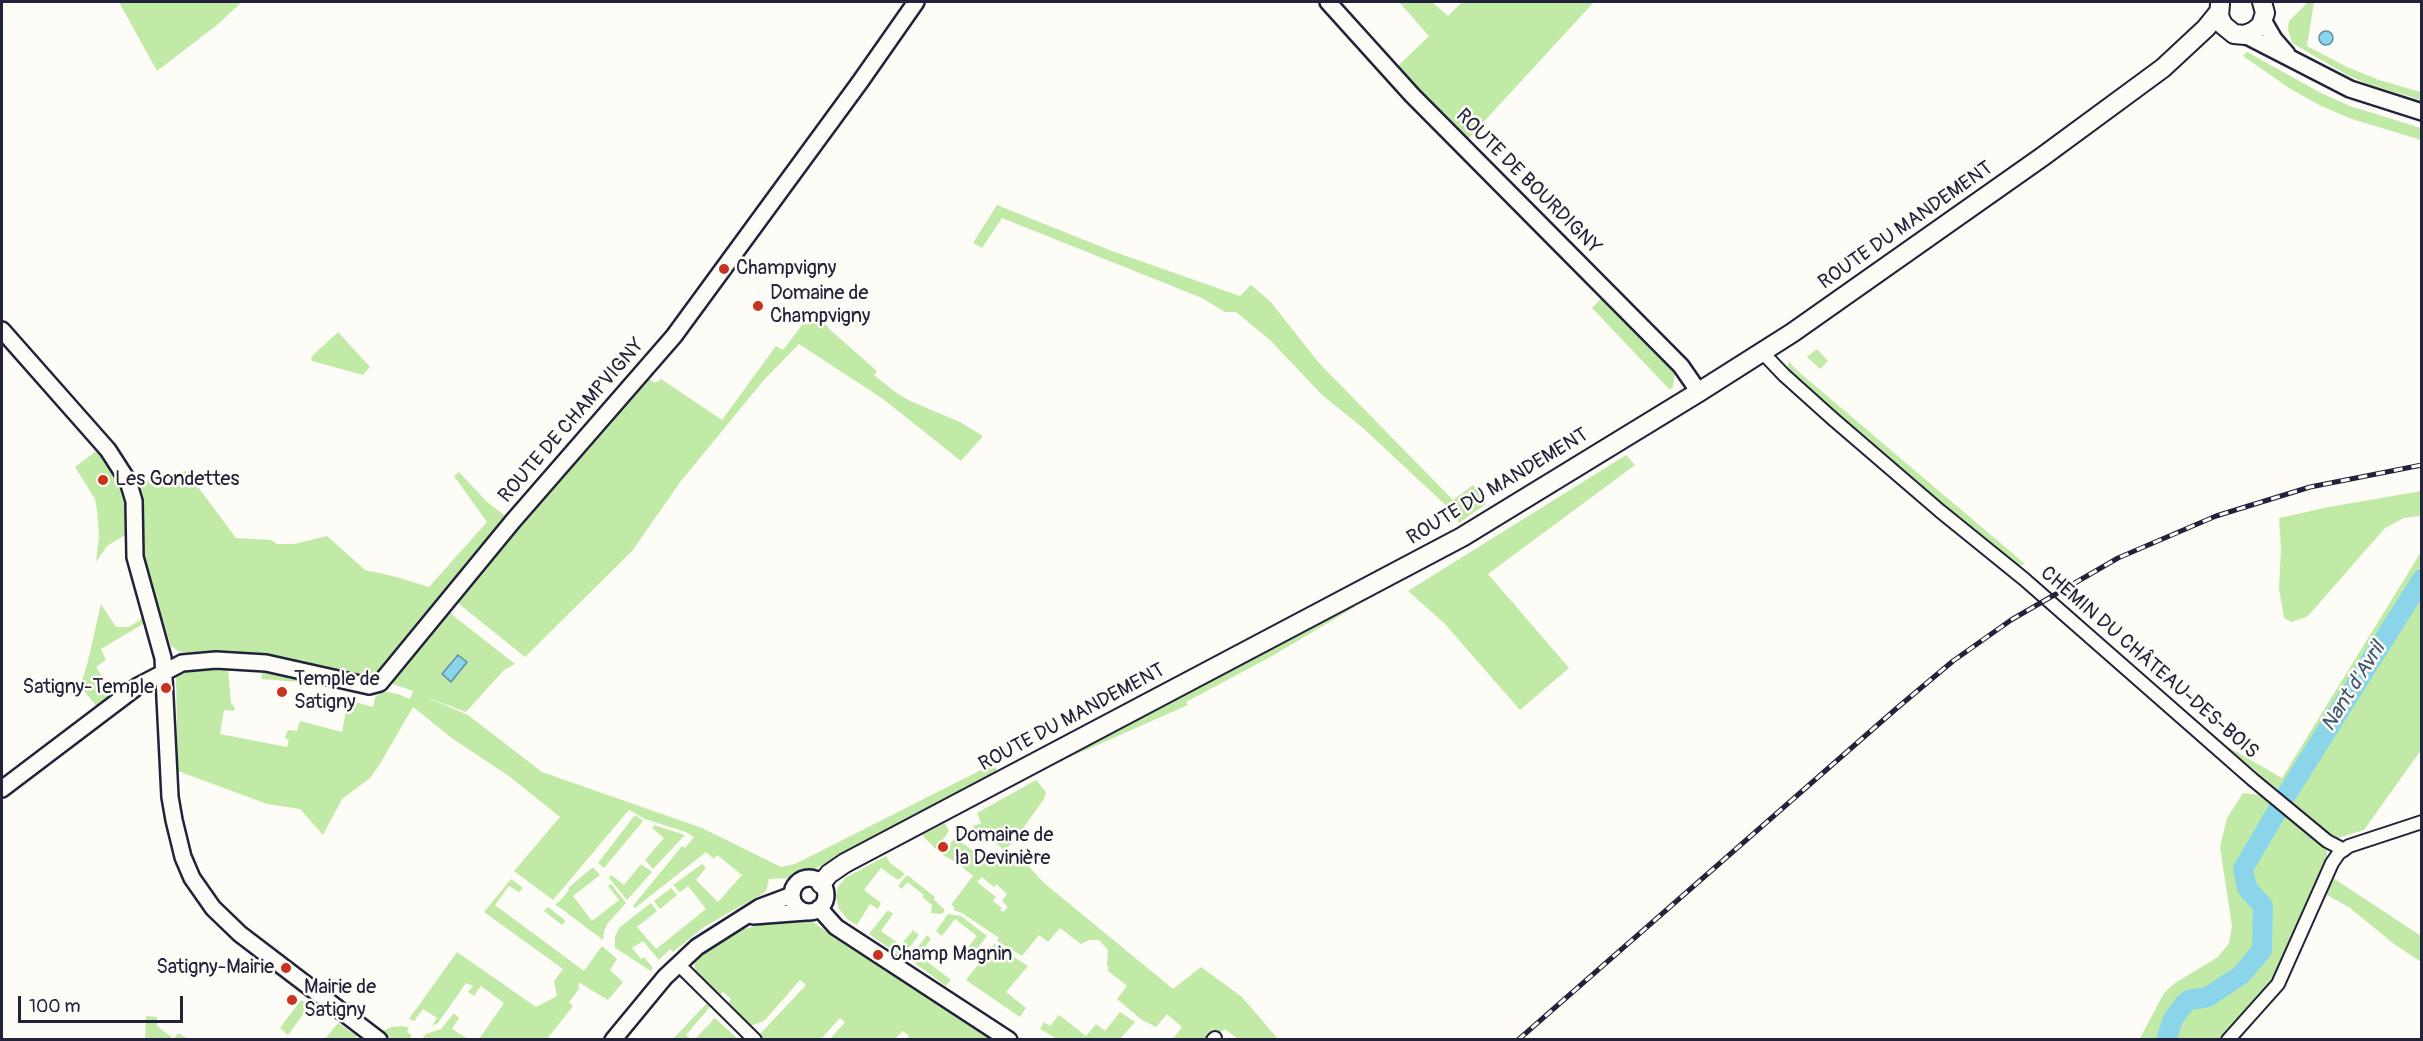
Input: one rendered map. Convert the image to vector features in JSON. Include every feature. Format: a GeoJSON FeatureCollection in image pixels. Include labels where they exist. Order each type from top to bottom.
{"type":"FeatureCollection","features":[{"type":"Feature","properties":{"kind":"main road","name":"ROUTE DU MANDEMENT"},"geometry":{"type":"LineString","coordinates":[[821,884],[829,874],[845,863],[1442,548],[1700,392],[1902,257],[2163,68],[2202,33],[2220,7]]}},
{"type":"Feature","properties":{"kind":"main road"},"geometry":{"type":"LineString","coordinates":[[2220,7],[2223,25],[2240,34]]}},
{"type":"Feature","properties":{"kind":"main road","name":"ROUTE DU MANDEMENT"},"geometry":{"type":"LineString","coordinates":[[2163,68],[2210,42],[2254,31],[2265,8]]}},
{"type":"Feature","properties":{"kind":"street","name":"ROUTE DE CHAMPVIGNY"},"geometry":{"type":"LineString","coordinates":[[2,789],[131,691],[165,671],[191,661],[246,662],[290,668],[369,686],[380,683],[513,522],[674,336],[916,2]]}},
{"type":"Feature","properties":{"kind":"street","name":"ROUTE DE BOURDIGNY"},"geometry":{"type":"LineString","coordinates":[[1328,2],[1412,95],[1681,366],[1700,392]]}},
{"type":"Feature","properties":{"kind":"street"},"geometry":{"type":"LineString","coordinates":[[2265,8],[2274,39],[2289,56]]}},
{"type":"Feature","properties":{"kind":"street"},"geometry":{"type":"LineString","coordinates":[[2240,34],[2289,56],[2350,89],[2421,112]]}},
{"type":"Feature","properties":{"kind":"street"},"geometry":{"type":"LineString","coordinates":[[2,330],[108,450],[129,481],[134,501],[135,557],[157,628],[165,671],[170,797],[178,843],[192,878],[213,908],[240,934],[380,1040]]}},
{"type":"Feature","properties":{"kind":"street","name":"CHEMIN DU CHÂTEAU-DES-BOIS"},"geometry":{"type":"LineString","coordinates":[[1762,352],[1833,419],[1940,511],[2024,579],[2244,772],[2327,841],[2344,850]]}},
{"type":"Feature","properties":{"kind":"street"},"geometry":{"type":"LineString","coordinates":[[2228,1040],[2278,984],[2331,863],[2344,850],[2421,822]]}},
{"type":"Feature","properties":{"kind":"street"},"geometry":{"type":"LineString","coordinates":[[747,916],[812,910],[825,896],[821,884],[812,879],[803,879],[795,885],[792,895],[794,904],[812,910],[1009,1040]]}},
{"type":"Feature","properties":{"kind":"street"},"geometry":{"type":"LineString","coordinates":[[613,1040],[678,964],[697,947],[760,907],[792,895]]}},
{"type":"Feature","properties":{"kind":"street"},"geometry":{"type":"LineString","coordinates":[[678,964],[755,1040]]}},
{"type":"Feature","properties":{"kind":"green space"},"geometry":{"type":"Polygon","coordinates":[[[119,2],[242,2],[217,25],[157,71],[119,2]]]}},
{"type":"Feature","properties":{"kind":"green space"},"geometry":{"type":"Polygon","coordinates":[[[1399,2],[1432,2],[1448,16],[1462,2],[1594,2],[1467,140],[1396,68],[1429,36],[1399,2]]]}},
{"type":"Feature","properties":{"kind":"green space"},"geometry":{"type":"Polygon","coordinates":[[[2308,2],[2314,2],[2307,46],[2347,67],[2379,80],[2421,92],[2421,100],[2368,84],[2347,75],[2292,43],[2288,30],[2289,21],[2308,2]]]}},
{"type":"Feature","properties":{"kind":"green space"},"geometry":{"type":"Polygon","coordinates":[[[2247,52],[2321,93],[2350,106],[2421,128],[2421,140],[2349,118],[2319,105],[2289,88],[2243,56],[2247,52]]]}},
{"type":"Feature","properties":{"kind":"green space"},"geometry":{"type":"Polygon","coordinates":[[[997,205],[1112,251],[1240,296],[1251,285],[1270,301],[1319,363],[1453,500],[1473,485],[1486,504],[1459,523],[1455,514],[1363,428],[1322,395],[1270,340],[1236,312],[1225,312],[1202,298],[1002,218],[982,248],[973,243],[997,205]]]}},
{"type":"Feature","properties":{"kind":"green space"},"geometry":{"type":"Polygon","coordinates":[[[1602,298],[1675,373],[1673,387],[1670,390],[1592,308],[1602,298]]]}},
{"type":"Feature","properties":{"kind":"green space"},"geometry":{"type":"Polygon","coordinates":[[[824,321],[828,328],[877,371],[874,375],[895,392],[910,401],[960,422],[983,436],[961,461],[883,399],[799,344],[763,381],[681,481],[632,551],[525,657],[454,600],[646,377],[655,383],[661,379],[722,420],[776,346],[783,350],[802,325],[824,321]]]}},
{"type":"Feature","properties":{"kind":"green space"},"geometry":{"type":"Polygon","coordinates":[[[338,332],[370,367],[363,375],[312,361],[311,357],[338,332]]]}},
{"type":"Feature","properties":{"kind":"green space"},"geometry":{"type":"Polygon","coordinates":[[[1817,349],[1828,361],[1820,369],[1807,357],[1817,349]]]}},
{"type":"Feature","properties":{"kind":"green space"},"geometry":{"type":"Polygon","coordinates":[[[1789,362],[2025,564],[2016,567],[1995,551],[1786,372],[1789,362]]]}},
{"type":"Feature","properties":{"kind":"green space"},"geometry":{"type":"Polygon","coordinates":[[[99,449],[118,473],[126,499],[127,534],[107,546],[96,562],[99,535],[95,499],[75,467],[99,449]]]}},
{"type":"Feature","properties":{"kind":"green space"},"geometry":{"type":"Polygon","coordinates":[[[1626,455],[1635,465],[1488,574],[1569,668],[1520,710],[1444,623],[1408,591],[1626,455]]]}},
{"type":"Feature","properties":{"kind":"green space"},"geometry":{"type":"Polygon","coordinates":[[[186,471],[236,538],[294,544],[327,536],[365,570],[429,587],[487,522],[454,476],[459,472],[487,502],[507,517],[376,678],[371,680],[239,655],[180,652],[171,646],[147,577],[143,556],[138,483],[186,471]]]}},
{"type":"Feature","properties":{"kind":"green space"},"geometry":{"type":"Polygon","coordinates":[[[2421,491],[2421,516],[2404,518],[2385,528],[2308,616],[2292,622],[2284,618],[2279,588],[2281,547],[2279,518],[2421,491]]]}},
{"type":"Feature","properties":{"kind":"green space"},"geometry":{"type":"Polygon","coordinates":[[[2421,552],[2421,565],[2408,590],[2281,792],[2251,767],[2239,762],[2064,608],[2228,747],[2282,778],[2421,552]]]}},
{"type":"Feature","properties":{"kind":"green space"},"geometry":{"type":"Polygon","coordinates":[[[2421,591],[2421,750],[2364,830],[2335,839],[2290,801],[2304,784],[2421,591]]]}},
{"type":"Feature","properties":{"kind":"green space"},"geometry":{"type":"Polygon","coordinates":[[[101,604],[116,627],[128,627],[134,624],[145,612],[148,621],[101,649],[106,660],[96,667],[114,695],[98,708],[80,686],[101,604]]]}},
{"type":"Feature","properties":{"kind":"green space"},"geometry":{"type":"Polygon","coordinates":[[[1354,604],[1355,607],[1272,656],[1186,702],[1188,705],[1052,765],[1052,762],[1354,604]]]}},
{"type":"Feature","properties":{"kind":"green space"},"geometry":{"type":"Polygon","coordinates":[[[446,610],[515,664],[504,670],[466,712],[426,697],[468,715],[542,772],[702,828],[781,867],[795,864],[993,764],[998,772],[809,872],[788,878],[769,879],[766,891],[762,894],[704,927],[673,952],[670,949],[659,960],[643,941],[632,948],[641,959],[644,957],[653,968],[651,971],[615,948],[615,936],[620,927],[651,903],[657,911],[637,927],[656,949],[706,909],[688,886],[680,892],[673,885],[702,864],[706,868],[696,880],[718,902],[742,875],[717,855],[714,859],[706,852],[635,908],[633,906],[682,846],[685,848],[694,837],[686,832],[645,819],[629,810],[553,900],[514,871],[560,817],[509,776],[453,739],[413,707],[378,767],[370,778],[342,799],[323,835],[300,809],[267,804],[178,771],[176,677],[186,670],[225,666],[228,669],[231,703],[235,708],[234,711],[224,710],[220,734],[287,747],[289,740],[285,738],[288,730],[297,731],[300,721],[342,732],[348,700],[373,707],[375,697],[383,691],[410,699],[413,691],[387,682],[446,610]]]}},
{"type":"Feature","properties":{"kind":"green space"},"geometry":{"type":"Polygon","coordinates":[[[263,668],[300,678],[299,682],[261,679],[263,668]]]}},
{"type":"Feature","properties":{"kind":"green space"},"geometry":{"type":"Polygon","coordinates":[[[1036,780],[1046,792],[1044,799],[1005,850],[1011,855],[1019,850],[1020,857],[1044,883],[1173,989],[1201,967],[1242,997],[1278,1039],[1238,1039],[1225,1029],[1217,1035],[1212,1028],[1210,1039],[1173,1039],[1182,1027],[1167,1014],[1156,1027],[1142,1020],[1117,999],[1127,986],[1107,970],[1109,968],[1107,966],[1108,950],[1099,940],[1089,940],[1081,944],[1060,928],[1048,942],[1039,935],[1022,956],[997,941],[999,938],[962,913],[953,910],[955,908],[951,905],[973,876],[943,855],[954,839],[987,862],[996,850],[1000,853],[1003,849],[980,829],[974,830],[973,826],[981,823],[977,813],[1036,780]],[[982,877],[977,882],[996,897],[993,901],[1002,908],[1000,910],[1003,912],[1008,907],[1002,901],[1007,894],[996,884],[994,887],[982,877]]]}},
{"type":"Feature","properties":{"kind":"green space"},"geometry":{"type":"Polygon","coordinates":[[[2243,793],[2259,795],[2272,802],[2327,849],[2327,858],[2288,955],[2279,966],[2275,981],[2222,1039],[2139,1040],[2164,993],[2175,983],[2218,957],[2229,943],[2232,926],[2220,847],[2227,818],[2243,793]],[[2267,950],[2253,955],[2237,972],[2247,975],[2261,963],[2267,950]]]}},
{"type":"Feature","properties":{"kind":"green space"},"geometry":{"type":"Polygon","coordinates":[[[635,815],[643,821],[604,868],[598,863],[635,815]]]}},
{"type":"Feature","properties":{"kind":"green space"},"geometry":{"type":"Polygon","coordinates":[[[945,823],[949,831],[936,849],[922,835],[945,823]]]}},
{"type":"Feature","properties":{"kind":"green space"},"geometry":{"type":"Polygon","coordinates":[[[654,825],[685,835],[653,869],[645,860],[664,838],[652,828],[654,825]]]}},
{"type":"Feature","properties":{"kind":"green space"},"geometry":{"type":"Polygon","coordinates":[[[886,856],[890,863],[905,874],[898,880],[881,868],[864,890],[881,903],[878,909],[870,904],[857,925],[848,920],[839,909],[836,897],[838,887],[845,878],[886,856]]]}},
{"type":"Feature","properties":{"kind":"green space"},"geometry":{"type":"Polygon","coordinates":[[[641,864],[652,872],[627,900],[609,878],[611,875],[624,885],[641,864]]]}},
{"type":"Feature","properties":{"kind":"green space"},"geometry":{"type":"Polygon","coordinates":[[[593,867],[600,875],[573,896],[592,921],[619,900],[608,886],[611,884],[626,903],[608,923],[603,940],[555,904],[569,890],[568,888],[593,867]]]}},
{"type":"Feature","properties":{"kind":"green space"},"geometry":{"type":"Polygon","coordinates":[[[907,875],[935,897],[934,900],[944,909],[944,912],[931,913],[932,905],[922,897],[924,895],[907,882],[902,889],[898,886],[907,875]]]}},
{"type":"Feature","properties":{"kind":"green space"},"geometry":{"type":"Polygon","coordinates":[[[2330,876],[2421,936],[2421,962],[2394,944],[2350,908],[2322,892],[2330,876]]]}},
{"type":"Feature","properties":{"kind":"green space"},"geometry":{"type":"Polygon","coordinates":[[[511,879],[523,888],[519,892],[509,886],[495,905],[584,971],[602,946],[617,959],[610,970],[623,982],[608,1000],[578,982],[579,989],[569,1002],[573,1006],[547,1039],[479,1039],[504,1003],[481,986],[474,996],[468,992],[473,986],[466,983],[438,1023],[432,1026],[437,1018],[423,1009],[414,1021],[409,1019],[457,952],[536,1007],[557,996],[554,981],[563,969],[484,912],[511,879]]]}},
{"type":"Feature","properties":{"kind":"green space"},"geometry":{"type":"Polygon","coordinates":[[[671,888],[677,895],[660,909],[654,901],[671,888]]]}},
{"type":"Feature","properties":{"kind":"green space"},"geometry":{"type":"Polygon","coordinates":[[[548,907],[566,921],[562,925],[544,911],[548,907]]]}},
{"type":"Feature","properties":{"kind":"green space"},"geometry":{"type":"Polygon","coordinates":[[[888,910],[893,914],[881,931],[901,945],[913,930],[919,935],[902,957],[869,934],[888,910]]]}},
{"type":"Feature","properties":{"kind":"green space"},"geometry":{"type":"Polygon","coordinates":[[[948,914],[961,916],[987,936],[970,958],[964,953],[977,936],[955,919],[942,936],[936,931],[948,914]]]}},
{"type":"Feature","properties":{"kind":"green space"},"geometry":{"type":"Polygon","coordinates":[[[781,919],[802,919],[814,923],[990,1039],[906,1039],[909,1036],[903,1031],[895,1039],[830,1039],[845,1022],[840,1018],[821,1039],[765,1039],[760,1034],[806,985],[800,980],[764,1021],[750,1026],[728,1003],[731,999],[723,992],[720,995],[696,971],[694,965],[700,955],[744,929],[781,919]]]}},
{"type":"Feature","properties":{"kind":"green space"},"geometry":{"type":"Polygon","coordinates":[[[927,935],[931,939],[919,955],[951,980],[946,986],[909,959],[927,935]]]}},
{"type":"Feature","properties":{"kind":"green space"},"geometry":{"type":"Polygon","coordinates":[[[994,944],[1028,966],[1006,992],[1026,1008],[1020,1017],[966,980],[994,944]]]}},
{"type":"Feature","properties":{"kind":"green space"},"geometry":{"type":"Polygon","coordinates":[[[270,964],[315,998],[313,1002],[269,970],[270,964]]]}},
{"type":"Feature","properties":{"kind":"green space"},"geometry":{"type":"Polygon","coordinates":[[[301,1000],[310,1005],[288,1035],[280,1028],[301,1000]]]}},
{"type":"Feature","properties":{"kind":"green space"},"geometry":{"type":"Polygon","coordinates":[[[706,1004],[710,1006],[709,1008],[686,1035],[691,1039],[673,1039],[706,1004]]]}},
{"type":"Feature","properties":{"kind":"green space"},"geometry":{"type":"Polygon","coordinates":[[[1120,1012],[1135,1022],[1120,1039],[1057,1039],[1040,1029],[1044,1022],[1050,1026],[1059,1015],[1086,1036],[1096,1024],[1105,1031],[1120,1012]]]}},
{"type":"Feature","properties":{"kind":"green space"},"geometry":{"type":"Polygon","coordinates":[[[454,1013],[459,1018],[452,1029],[468,1039],[422,1039],[426,1034],[441,1029],[454,1013]]]}},
{"type":"Feature","properties":{"kind":"green space"},"geometry":{"type":"Polygon","coordinates":[[[146,1016],[157,1017],[157,1026],[174,1039],[145,1039],[146,1016]]]}},
{"type":"Feature","properties":{"kind":"green space"},"geometry":{"type":"Polygon","coordinates":[[[715,1018],[738,1039],[695,1039],[715,1018]]]}},
{"type":"Feature","properties":{"kind":"green space"},"geometry":{"type":"Polygon","coordinates":[[[338,1023],[357,1036],[355,1039],[325,1039],[338,1023]]]}},
{"type":"Feature","properties":{"kind":"green space"},"geometry":{"type":"Polygon","coordinates":[[[391,1027],[409,1028],[407,1032],[412,1036],[409,1039],[392,1039],[381,1032],[391,1027]]]}},
{"type":"Feature","properties":{"kind":"green space"},"geometry":{"type":"Polygon","coordinates":[[[178,1033],[188,1039],[174,1039],[178,1033]]]}},
{"type":"Feature","properties":{"kind":"water"},"geometry":{"type":"Polygon","coordinates":[[[2323,31],[2329,31],[2333,38],[2329,45],[2323,45],[2319,41],[2319,35],[2323,31]]]}},
{"type":"Feature","properties":{"kind":"water"},"geometry":{"type":"Polygon","coordinates":[[[458,655],[467,662],[451,682],[442,674],[458,655]]]}},
{"type":"Feature","properties":{"kind":"waterway","name":"Nant d'Avril"},"geometry":{"type":"LineString","coordinates":[[2287,794],[2422,579]]}},
{"type":"Feature","properties":{"kind":"waterway","name":"Nant d'Avril"},"geometry":{"type":"LineString","coordinates":[[2166,1040],[2173,1019],[2185,1003],[2189,1000],[2208,997],[2241,975],[2262,950],[2263,906],[2247,888],[2243,869],[2277,811]]}},
{"type":"Feature","properties":{"kind":"railway"},"geometry":{"type":"LineString","coordinates":[[1518,1040],[1897,708],[1953,661],[2011,620],[2118,558],[2216,516],[2310,487],[2422,465]]}},
{"type":"Feature","properties":{"kind":"place","name":"Champvigny"},"geometry":{"type":"Point","coordinates":[724,269]}},
{"type":"Feature","properties":{"kind":"place","name":"Domaine de Champvigny"},"geometry":{"type":"Point","coordinates":[758,306]}},
{"type":"Feature","properties":{"kind":"place","name":"Les Gondettes"},"geometry":{"type":"Point","coordinates":[103,480]}},
{"type":"Feature","properties":{"kind":"place","name":"Satigny-Temple"},"geometry":{"type":"Point","coordinates":[166,688]}},
{"type":"Feature","properties":{"kind":"place","name":"Temple de Satigny"},"geometry":{"type":"Point","coordinates":[282,692]}},
{"type":"Feature","properties":{"kind":"place","name":"Domaine de la Devinière"},"geometry":{"type":"Point","coordinates":[943,847]}},
{"type":"Feature","properties":{"kind":"place","name":"Champ Magnin"},"geometry":{"type":"Point","coordinates":[878,955]}},
{"type":"Feature","properties":{"kind":"place","name":"Satigny-Mairie"},"geometry":{"type":"Point","coordinates":[286,968]}},
{"type":"Feature","properties":{"kind":"place","name":"Mairie de Satigny"},"geometry":{"type":"Point","coordinates":[292,1000]}}]}
